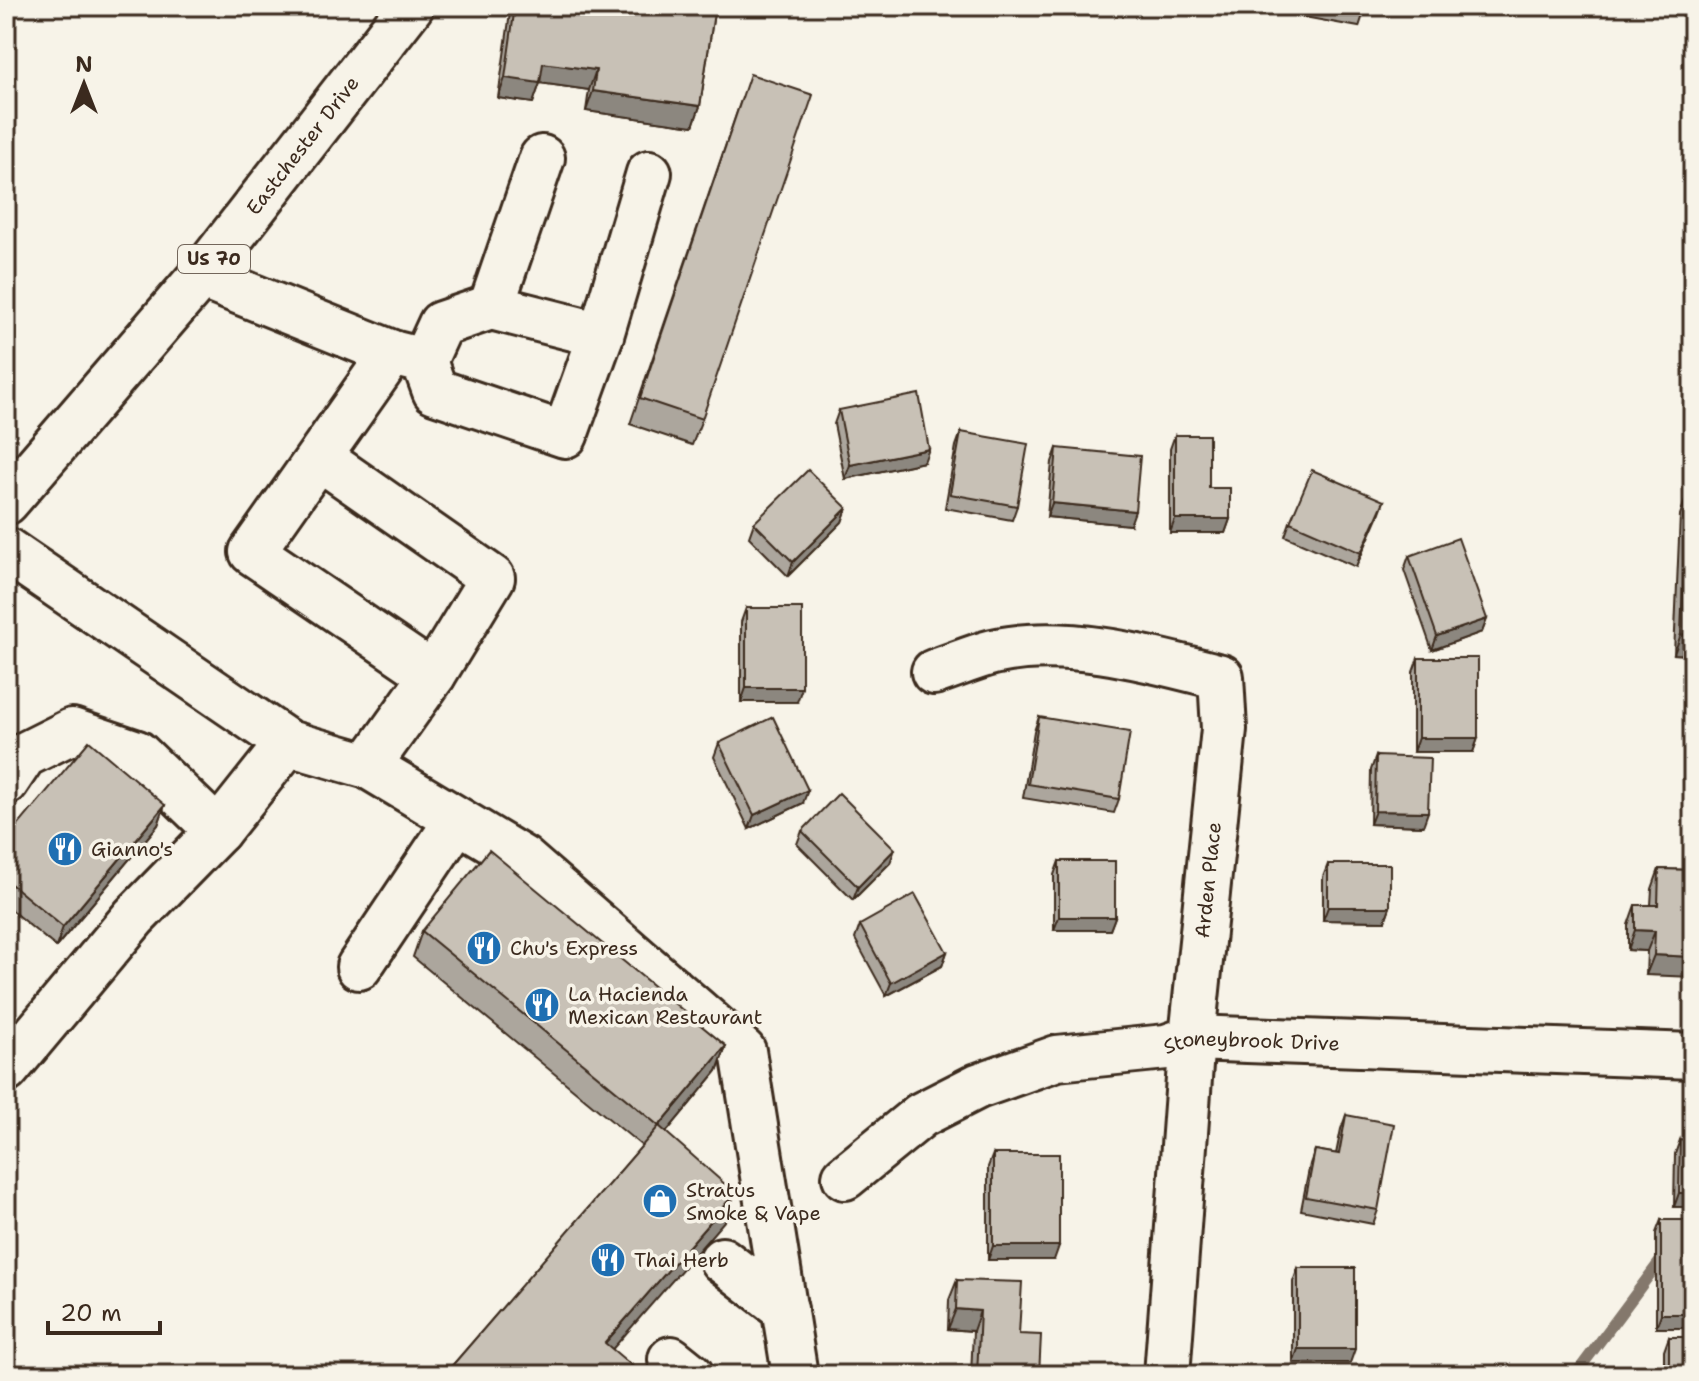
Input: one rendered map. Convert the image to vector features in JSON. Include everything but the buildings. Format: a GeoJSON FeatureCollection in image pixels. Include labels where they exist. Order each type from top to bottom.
{"type":"FeatureCollection","features":[{"type":"Feature","properties":{"kind":"street","name":"Eastchester Drive"},"geometry":{"type":"LineString","coordinates":[[6,502],[201,276],[411,6]]}},
{"type":"Feature","properties":{"kind":"street"},"geometry":{"type":"LineString","coordinates":[[491,307],[542,158]]}},
{"type":"Feature","properties":{"kind":"street"},"geometry":{"type":"LineString","coordinates":[[201,276],[408,357],[435,391],[565,435],[601,335],[649,173]]}},
{"type":"Feature","properties":{"kind":"street"},"geometry":{"type":"LineString","coordinates":[[433,675],[252,552],[320,458],[441,324],[491,307],[601,335]]}},
{"type":"Feature","properties":{"kind":"street"},"geometry":{"type":"LineString","coordinates":[[320,458],[492,578],[433,675],[368,766]]}},
{"type":"Feature","properties":{"kind":"street"},"geometry":{"type":"LineString","coordinates":[[6,550],[288,743],[368,766],[456,822],[523,859],[743,1051],[795,1375]]}},
{"type":"Feature","properties":{"kind":"street","name":"Arden Place"},"geometry":{"type":"LineString","coordinates":[[934,672],[995,652],[1056,648],[1144,657],[1221,677],[1224,729],[1192,1038],[1167,1375]]}},
{"type":"Feature","properties":{"kind":"street"},"geometry":{"type":"LineString","coordinates":[[15,768],[72,731],[137,753],[218,831]]}},
{"type":"Feature","properties":{"kind":"street"},"geometry":{"type":"LineString","coordinates":[[11,1052],[134,917],[218,831],[288,743]]}},
{"type":"Feature","properties":{"kind":"street"},"geometry":{"type":"LineString","coordinates":[[359,967],[456,822]]}},
{"type":"Feature","properties":{"kind":"street","name":"Stoneybrook Drive"},"geometry":{"type":"LineString","coordinates":[[845,1177],[921,1115],[978,1086],[1057,1058],[1166,1047],[1192,1038],[1693,1056]]}},
{"type":"Feature","properties":{"kind":"street"},"geometry":{"type":"LineString","coordinates":[[722,1260],[785,1309]]}},
{"type":"Feature","properties":{"kind":"waterway"},"geometry":{"type":"LineString","coordinates":[[1575,1375],[1663,1257]]}},
{"type":"Feature","properties":{"kind":"place","name":"Gianno's"},"geometry":{"type":"Point","coordinates":[65,849]}},
{"type":"Feature","properties":{"kind":"place","name":"Chu's Express"},"geometry":{"type":"Point","coordinates":[484,948]}},
{"type":"Feature","properties":{"kind":"place","name":"La Hacienda Mexican Restaurant"},"geometry":{"type":"Point","coordinates":[542,1005]}},
{"type":"Feature","properties":{"kind":"place","name":"Stratus Smoke & Vape"},"geometry":{"type":"Point","coordinates":[660,1201]}},
{"type":"Feature","properties":{"kind":"place","name":"Thai Herb"},"geometry":{"type":"Point","coordinates":[608,1260]}}]}
